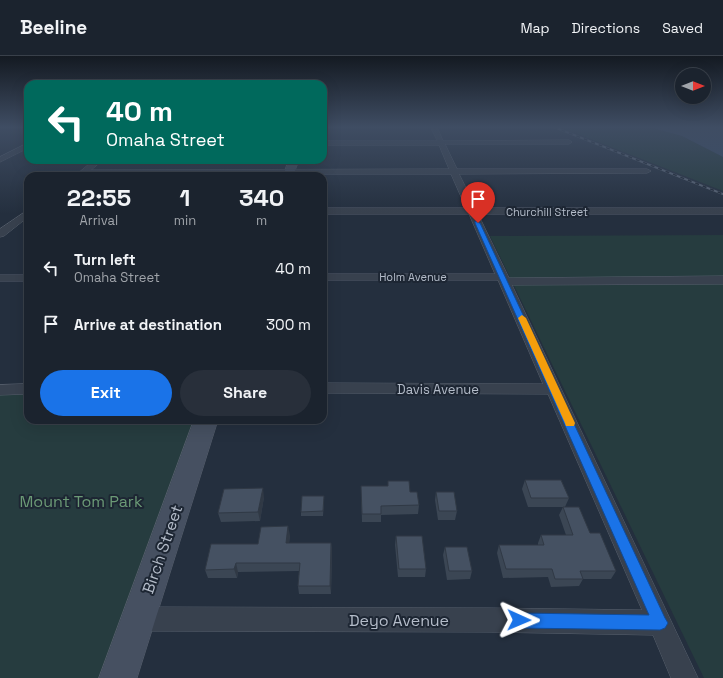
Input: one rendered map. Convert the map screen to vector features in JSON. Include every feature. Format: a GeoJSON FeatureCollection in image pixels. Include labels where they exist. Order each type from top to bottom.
{"type":"FeatureCollection","features":[{"type":"Feature","properties":{"kind":"main road","name":"Birch Street"},"geometry":{"type":"LineString","coordinates":[[118,678],[205,424]]}},
{"type":"Feature","properties":{"kind":"street"},"geometry":{"type":"LineString","coordinates":[[2,158],[21,156]]}},
{"type":"Feature","properties":{"kind":"street"},"geometry":{"type":"LineString","coordinates":[[447,156],[685,678]]}},
{"type":"Feature","properties":{"kind":"street"},"geometry":{"type":"LineString","coordinates":[[84,172],[94,164]]}},
{"type":"Feature","properties":{"kind":"street"},"geometry":{"type":"LineString","coordinates":[[327,173],[454,171],[647,171]]}},
{"type":"Feature","properties":{"kind":"street","name":"Churchill Street"},"geometry":{"type":"LineString","coordinates":[[327,212],[723,211]]}},
{"type":"Feature","properties":{"kind":"street"},"geometry":{"type":"LineString","coordinates":[[0,234],[24,216]]}},
{"type":"Feature","properties":{"kind":"street","name":"Holm Avenue"},"geometry":{"type":"LineString","coordinates":[[327,277],[723,280]]}},
{"type":"Feature","properties":{"kind":"street"},"geometry":{"type":"LineString","coordinates":[[0,278],[24,278]]}},
{"type":"Feature","properties":{"kind":"street","name":"Davis Avenue"},"geometry":{"type":"LineString","coordinates":[[327,388],[554,389]]}},
{"type":"Feature","properties":{"kind":"street"},"geometry":{"type":"LineString","coordinates":[[0,390],[24,390]]}},
{"type":"Feature","properties":{"kind":"street","name":"Deyo Avenue"},"geometry":{"type":"LineString","coordinates":[[138,619],[480,620],[660,623]]}},
{"type":"Feature","properties":{"kind":"green space"},"geometry":{"type":"Polygon","coordinates":[[[634,156],[721,156],[723,157],[723,191],[634,156]]]}},
{"type":"Feature","properties":{"kind":"green space"},"geometry":{"type":"Polygon","coordinates":[[[723,235],[723,678],[704,678],[490,236],[723,235]]]}},
{"type":"Feature","properties":{"kind":"green space","name":"Mount Tom Park"},"geometry":{"type":"Polygon","coordinates":[[[0,394],[24,394],[24,424],[195,424],[102,678],[0,678],[0,394]]]}},
{"type":"Feature","properties":{"kind":"building"},"geometry":{"type":"Polygon","coordinates":[[[525,480],[561,480],[569,498],[531,498],[525,480]]]}},
{"type":"Feature","properties":{"kind":"building"},"geometry":{"type":"Polygon","coordinates":[[[388,481],[409,481],[410,492],[417,492],[419,505],[381,506],[381,514],[362,514],[361,486],[388,486],[388,481]]]}},
{"type":"Feature","properties":{"kind":"building"},"geometry":{"type":"Polygon","coordinates":[[[263,488],[258,512],[218,513],[224,489],[263,488]]]}},
{"type":"Feature","properties":{"kind":"building"},"geometry":{"type":"Polygon","coordinates":[[[436,492],[454,492],[457,511],[439,511],[436,492]]]}},
{"type":"Feature","properties":{"kind":"building"},"geometry":{"type":"Polygon","coordinates":[[[302,496],[324,496],[323,511],[301,512],[302,496]]]}},
{"type":"Feature","properties":{"kind":"building"},"geometry":{"type":"Polygon","coordinates":[[[563,507],[579,507],[590,533],[600,533],[616,571],[580,571],[583,579],[555,579],[552,569],[506,569],[499,545],[544,545],[541,535],[573,535],[563,507]]]}},
{"type":"Feature","properties":{"kind":"building"},"geometry":{"type":"Polygon","coordinates":[[[288,526],[286,543],[331,543],[330,586],[298,586],[300,563],[236,563],[234,569],[205,570],[211,544],[258,544],[261,527],[288,526]]]}},
{"type":"Feature","properties":{"kind":"building"},"geometry":{"type":"Polygon","coordinates":[[[396,536],[422,536],[426,569],[399,569],[396,536]]]}},
{"type":"Feature","properties":{"kind":"building"},"geometry":{"type":"Polygon","coordinates":[[[445,547],[467,547],[472,571],[449,571],[445,547]]]}},
{"type":"Feature","properties":{"kind":"railway"},"geometry":{"type":"LineString","coordinates":[[627,156],[723,194]]}},
{"type":"Feature","properties":{"kind":"slow traffic"},"geometry":{"type":"LineString","coordinates":[[522,318],[570,423]]}},
{"type":"Feature","properties":{"kind":"route"},"geometry":{"type":"LineString","coordinates":[[478,223],[660,623],[519,620]]}}]}
